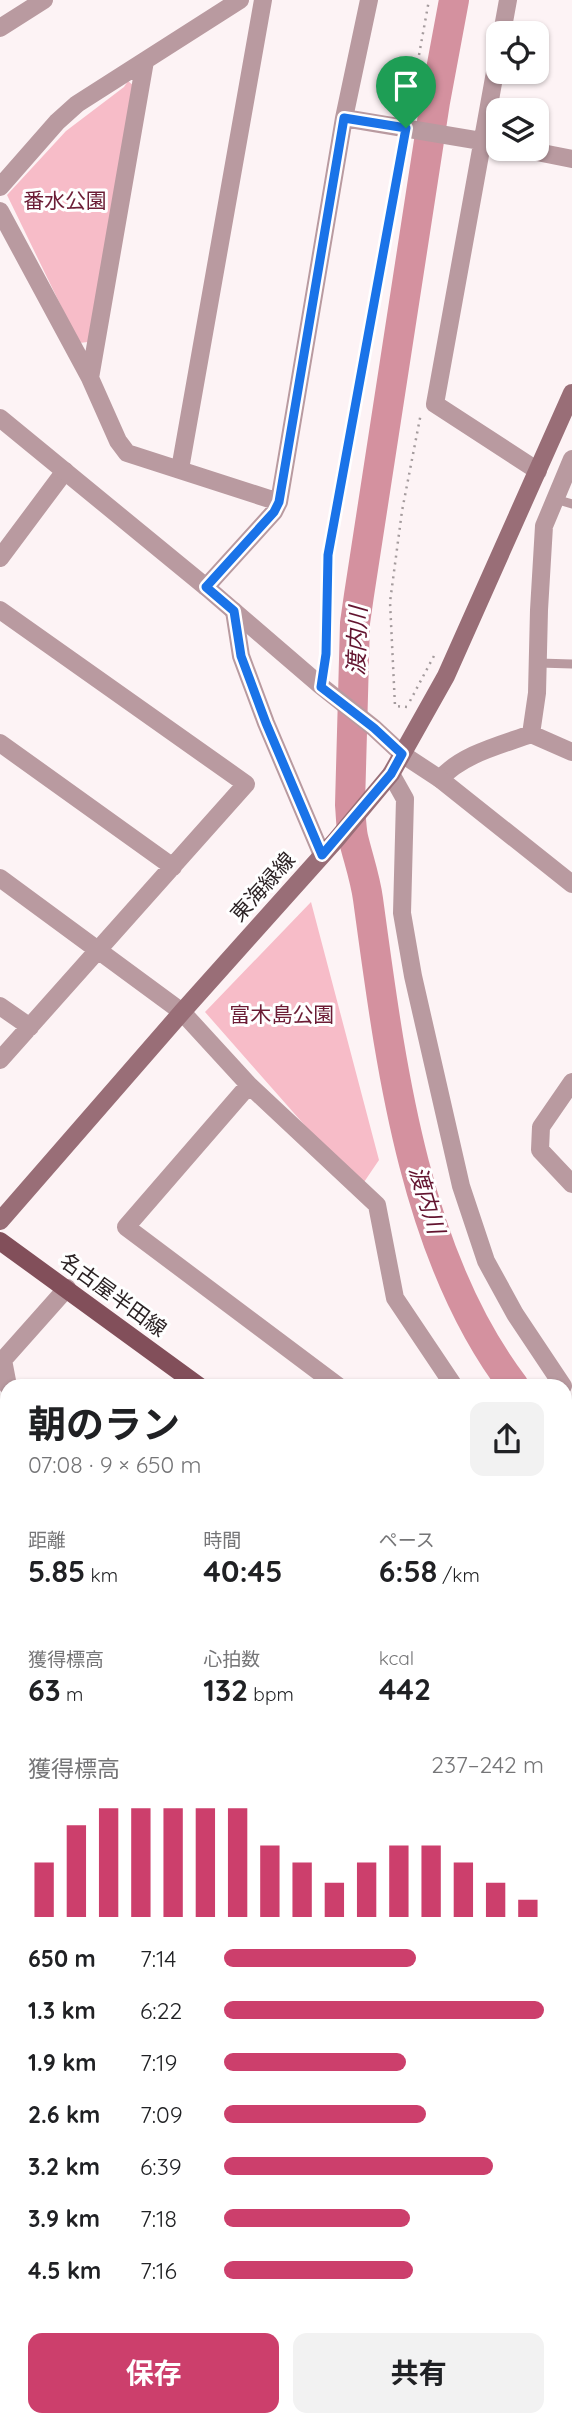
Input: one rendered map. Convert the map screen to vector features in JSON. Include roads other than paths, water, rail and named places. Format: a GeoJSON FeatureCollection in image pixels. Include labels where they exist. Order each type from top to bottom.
{"type":"FeatureCollection","features":[{"type":"Feature","properties":{"kind":"main road","name":"東海緑線"},"geometry":{"type":"LineString","coordinates":[[0,1221],[391,774],[446,676],[572,393]]}},
{"type":"Feature","properties":{"kind":"main road","name":"名古屋半田線"},"geometry":{"type":"LineString","coordinates":[[0,1241],[190,1379]]}},
{"type":"Feature","properties":{"kind":"street"},"geometry":{"type":"LineString","coordinates":[[0,28],[44,0]]}},
{"type":"Feature","properties":{"kind":"street"},"geometry":{"type":"LineString","coordinates":[[0,187],[76,104],[240,0]]}},
{"type":"Feature","properties":{"kind":"street"},"geometry":{"type":"LineString","coordinates":[[180,469],[264,0]]}},
{"type":"Feature","properties":{"kind":"street"},"geometry":{"type":"LineString","coordinates":[[206,587],[274,512],[279,502],[344,118],[369,0]]}},
{"type":"Feature","properties":{"kind":"street"},"geometry":{"type":"LineString","coordinates":[[504,21],[508,0]]}},
{"type":"Feature","properties":{"kind":"street"},"geometry":{"type":"LineString","coordinates":[[90,378],[145,61]]}},
{"type":"Feature","properties":{"kind":"street"},"geometry":{"type":"LineString","coordinates":[[493,84],[435,404],[538,471]]}},
{"type":"Feature","properties":{"kind":"street"},"geometry":{"type":"LineString","coordinates":[[344,118],[484,142]]}},
{"type":"Feature","properties":{"kind":"street"},"geometry":{"type":"LineString","coordinates":[[549,152],[571,155]]}},
{"type":"Feature","properties":{"kind":"street"},"geometry":{"type":"LineString","coordinates":[[0,211],[90,378],[118,442],[127,453],[279,502]]}},
{"type":"Feature","properties":{"kind":"street"},"geometry":{"type":"LineString","coordinates":[[0,418],[206,587],[402,754],[440,779],[572,884]]}},
{"type":"Feature","properties":{"kind":"street"},"geometry":{"type":"LineString","coordinates":[[531,734],[537,693],[544,526],[563,501],[572,459]]}},
{"type":"Feature","properties":{"kind":"street"},"geometry":{"type":"LineString","coordinates":[[0,558],[65,471]]}},
{"type":"Feature","properties":{"kind":"street"},"geometry":{"type":"LineString","coordinates":[[0,610],[246,784],[0,1060]]}},
{"type":"Feature","properties":{"kind":"street"},"geometry":{"type":"LineString","coordinates":[[234,611],[241,656],[266,723],[322,855]]}},
{"type":"Feature","properties":{"kind":"street"},"geometry":{"type":"LineString","coordinates":[[440,779],[450,768],[476,755],[531,734],[572,752]]}},
{"type":"Feature","properties":{"kind":"street"},"geometry":{"type":"LineString","coordinates":[[0,743],[173,867]]}},
{"type":"Feature","properties":{"kind":"street"},"geometry":{"type":"LineString","coordinates":[[391,774],[405,799],[402,913],[413,976],[461,1185],[486,1261],[515,1314],[558,1379]]}},
{"type":"Feature","properties":{"kind":"street"},"geometry":{"type":"LineString","coordinates":[[0,878],[182,1012],[249,1085],[377,1205],[395,1298],[449,1379]]}},
{"type":"Feature","properties":{"kind":"street"},"geometry":{"type":"LineString","coordinates":[[0,1006],[30,1027]]}},
{"type":"Feature","properties":{"kind":"street"},"geometry":{"type":"LineString","coordinates":[[572,1082],[541,1127],[540,1150],[572,1184]]}},
{"type":"Feature","properties":{"kind":"street"},"geometry":{"type":"LineString","coordinates":[[249,1085],[126,1227],[329,1379]]}},
{"type":"Feature","properties":{"kind":"street"},"geometry":{"type":"LineString","coordinates":[[7,1379],[3,1360],[67,1288]]}},
{"type":"Feature","properties":{"kind":"lane"},"geometry":{"type":"LineString","coordinates":[[538,663],[572,664]]}},
{"type":"Feature","properties":{"kind":"waterway","name":"渡内川"},"geometry":{"type":"LineString","coordinates":[[454,0],[435,102],[355,623],[350,805],[353,837],[367,891],[397,1089],[411,1153],[429,1216],[452,1277],[480,1334],[509,1379]]}},
{"type":"Feature","properties":{"kind":"park label","name":"番水公園"},"geometry":{"type":"Point","coordinates":[65,201]}},
{"type":"Feature","properties":{"kind":"park label","name":"富木島公園"},"geometry":{"type":"Point","coordinates":[282,1015]}}]}
